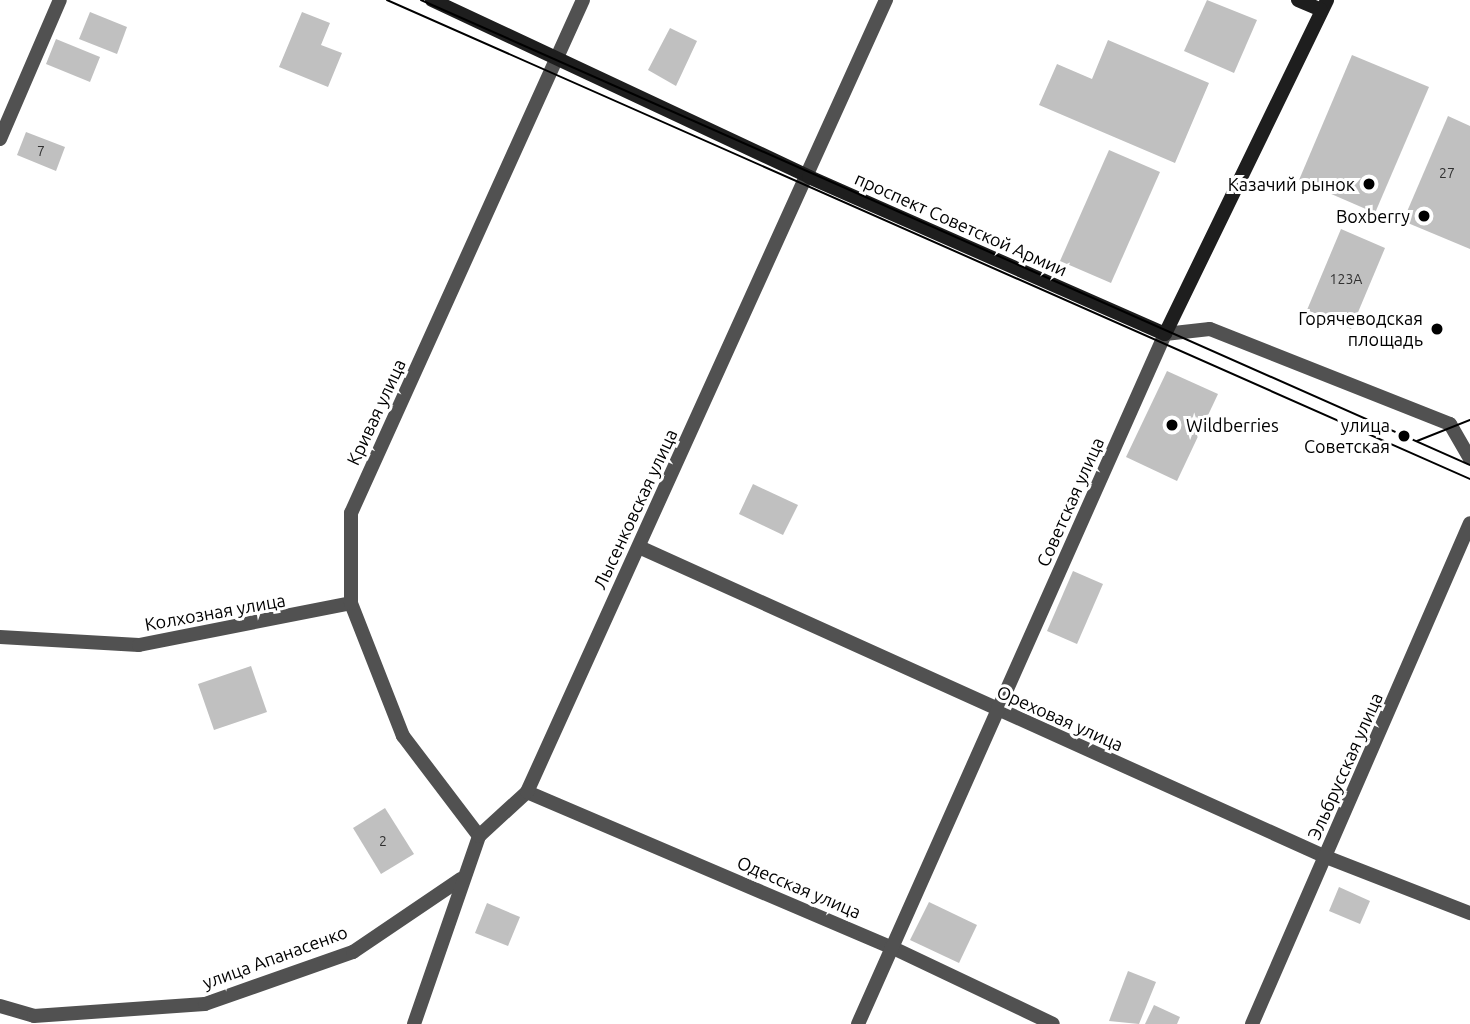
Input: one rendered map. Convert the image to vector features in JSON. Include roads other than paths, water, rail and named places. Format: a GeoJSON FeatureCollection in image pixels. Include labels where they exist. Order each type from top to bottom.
{"type":"FeatureCollection","features":[{"type":"Feature","properties":{"kind":"main road","name":"проспект Советской Армии"},"geometry":{"type":"LineString","coordinates":[[432,0],[808,177],[1165,334]]}},
{"type":"Feature","properties":{"kind":"main road"},"geometry":{"type":"LineString","coordinates":[[1298,0],[1324,5]]}},
{"type":"Feature","properties":{"kind":"main road","name":"Советская улица"},"geometry":{"type":"LineString","coordinates":[[1165,334],[1324,5]]}},
{"type":"Feature","properties":{"kind":"street"},"geometry":{"type":"LineString","coordinates":[[0,139],[60,0]]}},
{"type":"Feature","properties":{"kind":"street","name":"Кривая улица"},"geometry":{"type":"LineString","coordinates":[[479,836],[402,736],[351,603],[351,513],[583,0]]}},
{"type":"Feature","properties":{"kind":"street","name":"Лысенковская улица"},"geometry":{"type":"LineString","coordinates":[[414,1024],[461,879],[479,836],[527,792],[886,0]]}},
{"type":"Feature","properties":{"kind":"street"},"geometry":{"type":"LineString","coordinates":[[1165,334],[1210,329],[1450,424],[1470,458]]}},
{"type":"Feature","properties":{"kind":"street","name":"Советская улица"},"geometry":{"type":"LineString","coordinates":[[858,1024],[1165,334]]}},
{"type":"Feature","properties":{"kind":"street","name":"Эльбрусская улица"},"geometry":{"type":"LineString","coordinates":[[1252,1024],[1470,523]]}},
{"type":"Feature","properties":{"kind":"street","name":"Ореховая улица"},"geometry":{"type":"LineString","coordinates":[[639,547],[997,711],[1326,857],[1470,913]]}},
{"type":"Feature","properties":{"kind":"street","name":"Колхозная улица"},"geometry":{"type":"LineString","coordinates":[[0,637],[139,645],[351,603]]}},
{"type":"Feature","properties":{"kind":"street","name":"Одесская улица"},"geometry":{"type":"LineString","coordinates":[[527,792],[891,947],[1053,1024]]}},
{"type":"Feature","properties":{"kind":"street","name":"улица Апанасенко"},"geometry":{"type":"LineString","coordinates":[[0,1006],[33,1020],[205,1004],[353,952],[461,879]]}},
{"type":"Feature","properties":{"kind":"tram line"},"geometry":{"type":"LineString","coordinates":[[387,0],[1470,479]]}},
{"type":"Feature","properties":{"kind":"tram line"},"geometry":{"type":"LineString","coordinates":[[421,0],[1470,465]]}},
{"type":"Feature","properties":{"kind":"tram line"},"geometry":{"type":"LineString","coordinates":[[1417,441],[1470,420]]}},
{"type":"Feature","properties":{"kind":"place","name":"Казачий рынок"},"geometry":{"type":"Point","coordinates":[1369,184]}},
{"type":"Feature","properties":{"kind":"place","name":"Boxberry"},"geometry":{"type":"Point","coordinates":[1424,216]}},
{"type":"Feature","properties":{"kind":"place","name":"Горячеводская площадь"},"geometry":{"type":"Point","coordinates":[1437,329]}},
{"type":"Feature","properties":{"kind":"place","name":"Wildberries"},"geometry":{"type":"Point","coordinates":[1172,425]}},
{"type":"Feature","properties":{"kind":"place","name":"улица Советская"},"geometry":{"type":"Point","coordinates":[1404,436]}}]}
